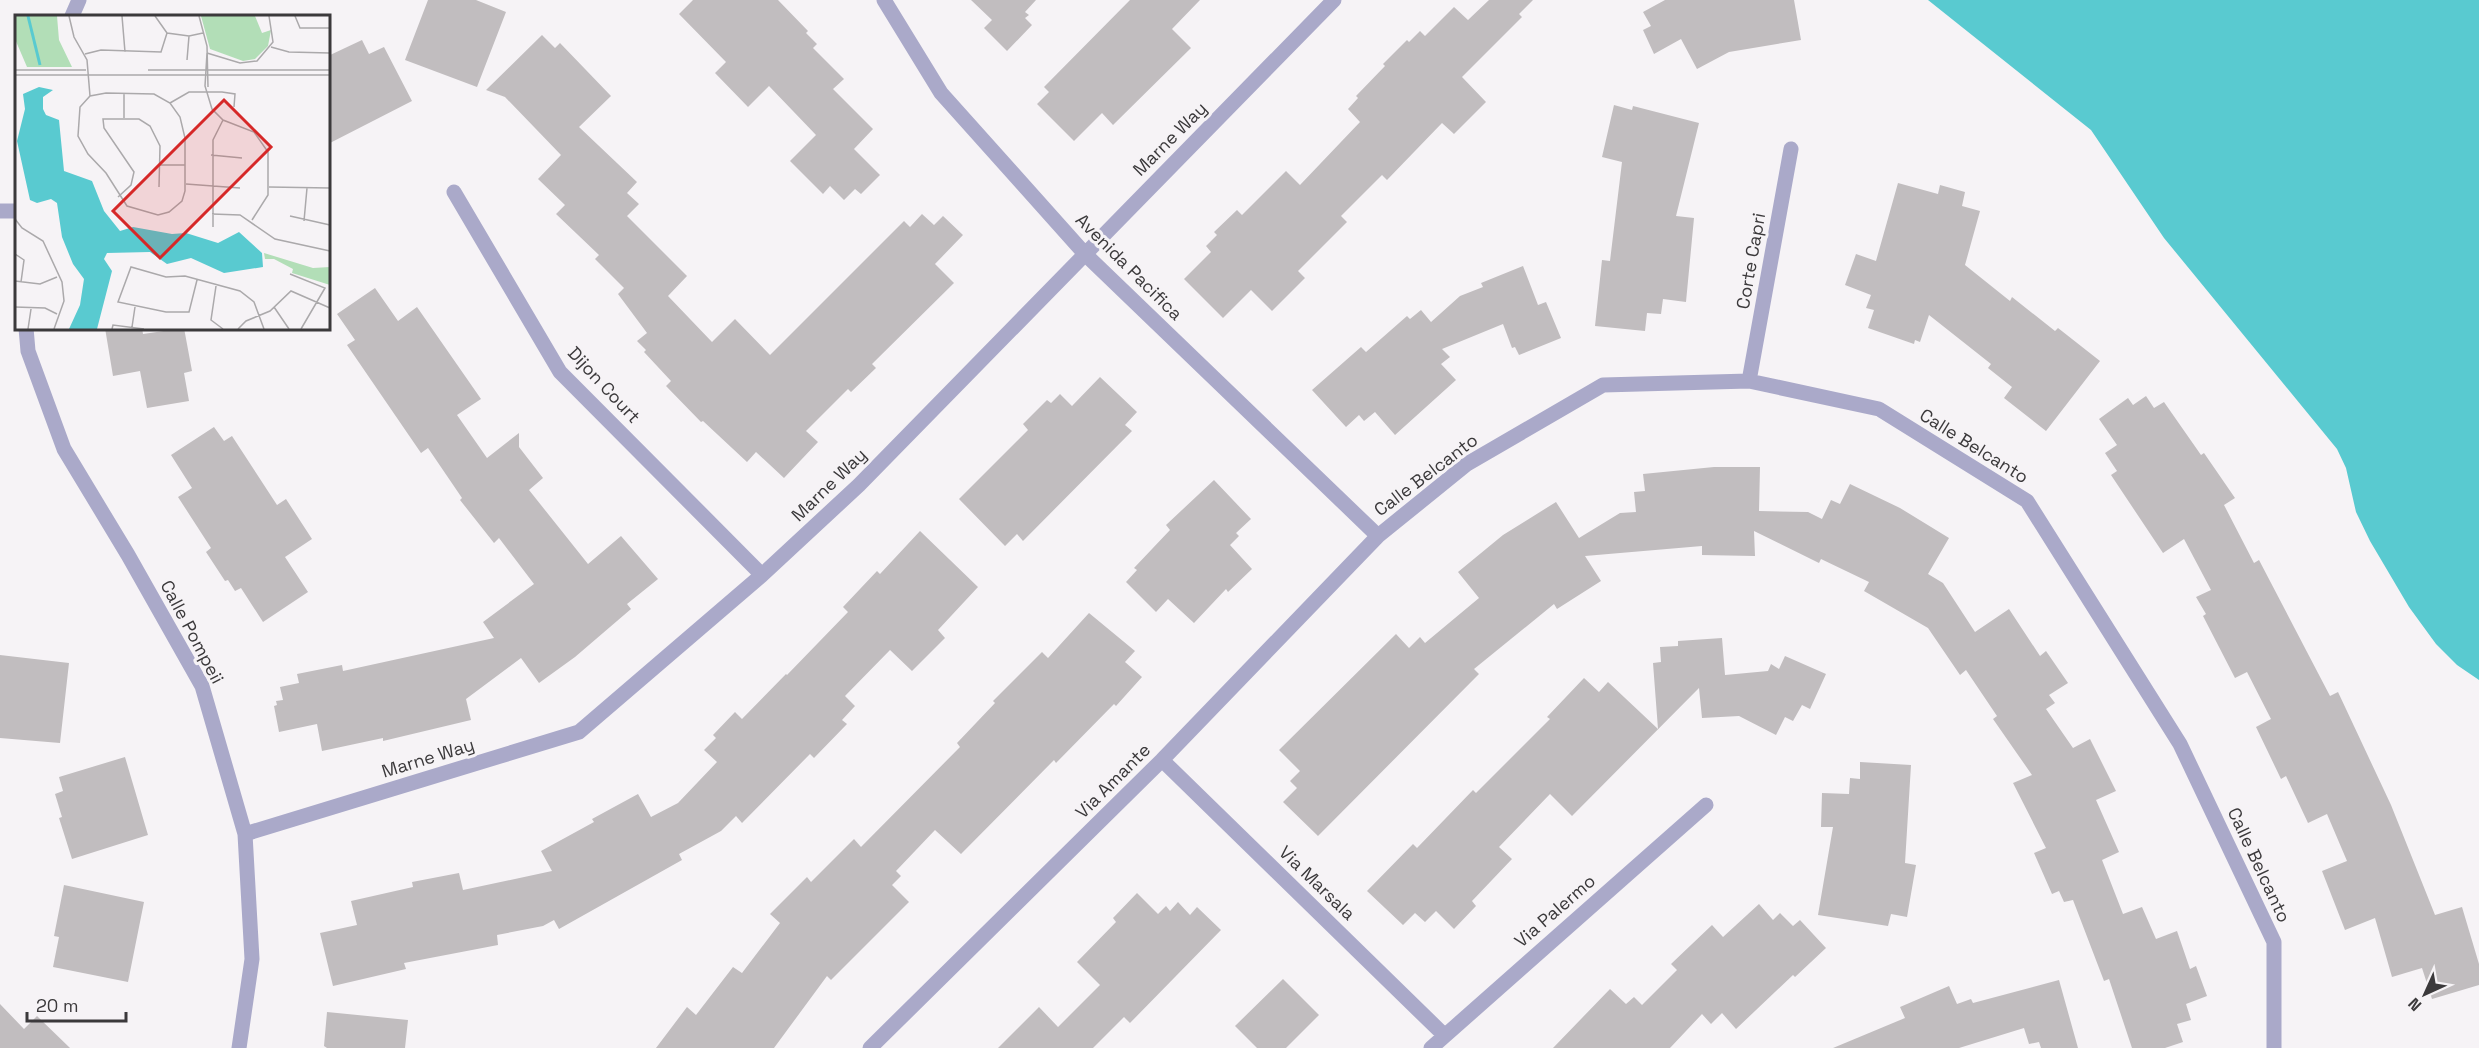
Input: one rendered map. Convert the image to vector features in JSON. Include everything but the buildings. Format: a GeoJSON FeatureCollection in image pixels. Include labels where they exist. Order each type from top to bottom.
{"type":"FeatureCollection","features":[{"type":"Feature","properties":{"kind":"street"},"geometry":{"type":"LineString","coordinates":[[72,15],[79,0]]}},
{"type":"Feature","properties":{"kind":"street","name":"Avenida Pacifica"},"geometry":{"type":"LineString","coordinates":[[884,0],[941,93],[1085,254],[1378,536]]}},
{"type":"Feature","properties":{"kind":"street","name":"Marne Way"},"geometry":{"type":"LineString","coordinates":[[245,834],[579,732],[762,575],[859,484],[1334,0]]}},
{"type":"Feature","properties":{"kind":"street","name":"Corte Capri"},"geometry":{"type":"LineString","coordinates":[[1749,381],[1791,149]]}},
{"type":"Feature","properties":{"kind":"street","name":"Dijon Court"},"geometry":{"type":"LineString","coordinates":[[454,192],[560,372],[762,575]]}},
{"type":"Feature","properties":{"kind":"street"},"geometry":{"type":"LineString","coordinates":[[0,210],[15,211]]}},
{"type":"Feature","properties":{"kind":"street","name":"Calle Pompeii"},"geometry":{"type":"LineString","coordinates":[[26,330],[28,351],[64,449],[128,555],[202,686],[245,834],[252,959],[239,1048]]}},
{"type":"Feature","properties":{"kind":"street","name":"Calle Belcanto"},"geometry":{"type":"LineString","coordinates":[[1378,536],[1467,464],[1603,385],[1749,381],[1879,410],[2026,501],[2180,744],[2274,942],[2274,1048]]}},
{"type":"Feature","properties":{"kind":"street","name":"Via Amante"},"geometry":{"type":"LineString","coordinates":[[870,1048],[1162,760],[1378,536]]}},
{"type":"Feature","properties":{"kind":"street","name":"Via Marsala"},"geometry":{"type":"LineString","coordinates":[[1162,760],[1444,1035]]}},
{"type":"Feature","properties":{"kind":"street","name":"Via Palermo"},"geometry":{"type":"LineString","coordinates":[[1431,1048],[1706,805]]}},
{"type":"Feature","properties":{"kind":"water"},"geometry":{"type":"Polygon","coordinates":[[[1928,0],[2479,0],[2479,680],[2457,665],[2436,644],[2409,607],[2370,541],[2356,512],[2346,468],[2337,449],[2164,238],[2091,130],[1928,0]]]}}]}
